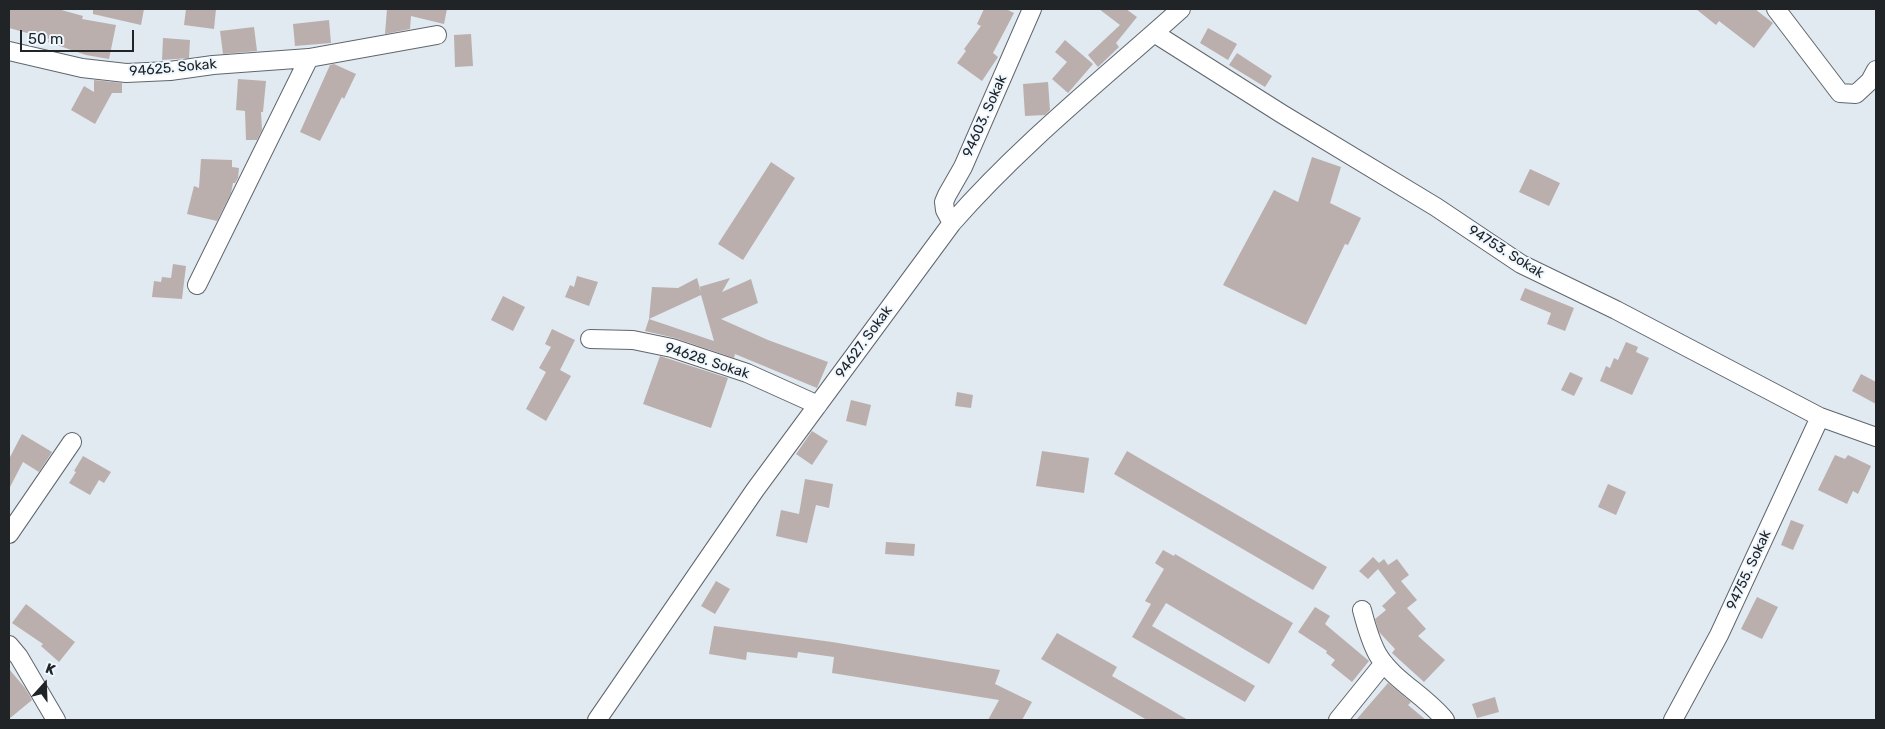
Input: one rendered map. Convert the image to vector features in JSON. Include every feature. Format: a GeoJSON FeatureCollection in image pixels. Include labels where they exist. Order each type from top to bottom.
{"type":"FeatureCollection","features":[{"type":"Feature","properties":{"kind":"street","name":"94603. Sokak"},"geometry":{"type":"LineString","coordinates":[[952,223],[945,210],[946,194],[963,167],[1032,9]]}},
{"type":"Feature","properties":{"kind":"street","name":"94627. Sokak"},"geometry":{"type":"LineString","coordinates":[[597,720],[755,490],[952,223],[977,194],[1044,130],[1181,9]]}},
{"type":"Feature","properties":{"kind":"street"},"geometry":{"type":"LineString","coordinates":[[1776,9],[1840,93],[1856,94],[1870,81],[1876,70]]}},
{"type":"Feature","properties":{"kind":"street","name":"94753. Sokak"},"geometry":{"type":"LineString","coordinates":[[1154,33],[1282,114],[1436,207],[1521,264],[1616,310],[1820,417],[1876,437]]}},
{"type":"Feature","properties":{"kind":"street","name":"94625. Sokak"},"geometry":{"type":"LineString","coordinates":[[9,51],[82,68],[126,73],[170,71],[213,65],[309,58],[437,35]]}},
{"type":"Feature","properties":{"kind":"street"},"geometry":{"type":"LineString","coordinates":[[197,285],[309,58]]}},
{"type":"Feature","properties":{"kind":"street","name":"94628. Sokak"},"geometry":{"type":"LineString","coordinates":[[590,339],[633,340],[672,348],[747,373],[818,405]]}},
{"type":"Feature","properties":{"kind":"street","name":"94755. Sokak"},"geometry":{"type":"LineString","coordinates":[[1673,720],[1719,635],[1820,417]]}},
{"type":"Feature","properties":{"kind":"street"},"geometry":{"type":"LineString","coordinates":[[9,534],[72,442]]}},
{"type":"Feature","properties":{"kind":"street"},"geometry":{"type":"LineString","coordinates":[[1362,610],[1371,641],[1384,663],[1446,720]]}},
{"type":"Feature","properties":{"kind":"street"},"geometry":{"type":"LineString","coordinates":[[9,645],[19,657],[56,720]]}},
{"type":"Feature","properties":{"kind":"street"},"geometry":{"type":"LineString","coordinates":[[1338,720],[1384,663]]}},
{"type":"Feature","properties":{"kind":"building"},"geometry":{"type":"Polygon","coordinates":[[[9,9],[58,9],[83,16],[82,19],[116,25],[109,59],[86,55],[48,42],[49,39],[9,28],[9,9]]]}},
{"type":"Feature","properties":{"kind":"building"},"geometry":{"type":"Polygon","coordinates":[[[93,9],[144,9],[141,25],[93,14],[93,9]]]}},
{"type":"Feature","properties":{"kind":"building"},"geometry":{"type":"Polygon","coordinates":[[[186,9],[216,9],[214,29],[184,25],[186,9]]]}},
{"type":"Feature","properties":{"kind":"building"},"geometry":{"type":"Polygon","coordinates":[[[387,9],[447,9],[444,24],[411,16],[410,29],[385,34],[387,9]]]}},
{"type":"Feature","properties":{"kind":"building"},"geometry":{"type":"Polygon","coordinates":[[[984,9],[1006,9],[1014,13],[993,53],[998,57],[982,81],[957,63],[966,51],[964,49],[981,26],[977,24],[984,9]]]}},
{"type":"Feature","properties":{"kind":"building"},"geometry":{"type":"Polygon","coordinates":[[[1099,9],[1126,9],[1137,17],[1116,43],[1119,47],[1098,67],[1088,55],[1120,25],[1099,9]]]}},
{"type":"Feature","properties":{"kind":"building"},"geometry":{"type":"Polygon","coordinates":[[[1696,9],[1755,9],[1773,23],[1754,48],[1719,21],[1716,25],[1696,9]]]}},
{"type":"Feature","properties":{"kind":"building"},"geometry":{"type":"Polygon","coordinates":[[[329,20],[331,43],[295,46],[293,24],[329,20]]]}},
{"type":"Feature","properties":{"kind":"building"},"geometry":{"type":"Polygon","coordinates":[[[254,27],[257,51],[223,54],[220,31],[254,27]]]}},
{"type":"Feature","properties":{"kind":"building"},"geometry":{"type":"Polygon","coordinates":[[[1208,28],[1237,44],[1228,60],[1200,43],[1208,28]]]}},
{"type":"Feature","properties":{"kind":"building"},"geometry":{"type":"Polygon","coordinates":[[[471,34],[473,66],[455,67],[454,35],[471,34]]]}},
{"type":"Feature","properties":{"kind":"building"},"geometry":{"type":"Polygon","coordinates":[[[163,38],[190,40],[189,58],[162,60],[163,38]]]}},
{"type":"Feature","properties":{"kind":"building"},"geometry":{"type":"Polygon","coordinates":[[[1065,40],[1093,64],[1068,93],[1052,79],[1067,62],[1055,52],[1065,40]]]}},
{"type":"Feature","properties":{"kind":"building"},"geometry":{"type":"Polygon","coordinates":[[[1237,53],[1272,76],[1265,87],[1229,65],[1237,53]]]}},
{"type":"Feature","properties":{"kind":"building"},"geometry":{"type":"Polygon","coordinates":[[[334,64],[356,74],[320,141],[300,132],[330,65],[334,64]]]}},
{"type":"Feature","properties":{"kind":"building"},"geometry":{"type":"Polygon","coordinates":[[[238,79],[266,81],[263,112],[261,112],[262,130],[257,140],[246,140],[245,111],[236,110],[238,79]]]}},
{"type":"Feature","properties":{"kind":"building"},"geometry":{"type":"Polygon","coordinates":[[[94,80],[122,83],[122,93],[112,93],[95,124],[71,110],[84,86],[94,92],[94,80]]]}},
{"type":"Feature","properties":{"kind":"building"},"geometry":{"type":"Polygon","coordinates":[[[1048,82],[1050,110],[1045,115],[1025,116],[1023,84],[1048,82]]]}},
{"type":"Feature","properties":{"kind":"building"},"geometry":{"type":"Polygon","coordinates":[[[1312,157],[1341,167],[1330,203],[1361,218],[1348,245],[1345,244],[1306,325],[1223,285],[1274,190],[1298,202],[1312,157]]]}},
{"type":"Feature","properties":{"kind":"building"},"geometry":{"type":"Polygon","coordinates":[[[201,159],[232,160],[232,167],[239,168],[238,178],[233,183],[231,193],[217,221],[187,214],[194,186],[199,188],[201,159]]]}},
{"type":"Feature","properties":{"kind":"building"},"geometry":{"type":"Polygon","coordinates":[[[771,162],[795,178],[743,260],[718,244],[771,162]]]}},
{"type":"Feature","properties":{"kind":"building"},"geometry":{"type":"Polygon","coordinates":[[[1530,169],[1560,183],[1549,206],[1519,192],[1530,169]]]}},
{"type":"Feature","properties":{"kind":"building"},"geometry":{"type":"Polygon","coordinates":[[[173,264],[186,266],[182,299],[152,297],[154,281],[161,282],[162,277],[171,278],[173,264]]]}},
{"type":"Feature","properties":{"kind":"building"},"geometry":{"type":"Polygon","coordinates":[[[577,276],[598,282],[589,306],[565,297],[570,285],[574,287],[577,276]]]}},
{"type":"Feature","properties":{"kind":"building"},"geometry":{"type":"Polygon","coordinates":[[[697,278],[700,287],[730,278],[722,292],[751,279],[758,303],[721,319],[768,340],[828,362],[817,388],[735,354],[734,358],[675,338],[645,331],[649,319],[652,287],[678,288],[697,278]],[[701,295],[649,319],[714,341],[701,295]]]}},
{"type":"Feature","properties":{"kind":"building"},"geometry":{"type":"Polygon","coordinates":[[[1525,288],[1574,308],[1565,331],[1547,324],[1551,313],[1520,300],[1525,288]]]}},
{"type":"Feature","properties":{"kind":"building"},"geometry":{"type":"Polygon","coordinates":[[[503,296],[525,307],[513,331],[491,320],[503,296]]]}},
{"type":"Feature","properties":{"kind":"building"},"geometry":{"type":"Polygon","coordinates":[[[552,329],[575,340],[560,370],[571,376],[546,421],[526,409],[546,372],[539,368],[551,347],[545,344],[552,329]]]}},
{"type":"Feature","properties":{"kind":"building"},"geometry":{"type":"Polygon","coordinates":[[[1626,342],[1638,347],[1636,352],[1649,358],[1632,395],[1600,381],[1606,366],[1610,368],[1614,358],[1618,360],[1626,342]]]}},
{"type":"Feature","properties":{"kind":"building"},"geometry":{"type":"Polygon","coordinates":[[[660,356],[728,378],[711,428],[643,404],[660,356]]]}},
{"type":"Feature","properties":{"kind":"building"},"geometry":{"type":"Polygon","coordinates":[[[1570,372],[1583,378],[1574,396],[1561,390],[1570,372]]]}},
{"type":"Feature","properties":{"kind":"building"},"geometry":{"type":"Polygon","coordinates":[[[1861,374],[1876,382],[1876,404],[1852,391],[1861,374]]]}},
{"type":"Feature","properties":{"kind":"building"},"geometry":{"type":"Polygon","coordinates":[[[957,392],[973,395],[971,408],[955,406],[957,392]]]}},
{"type":"Feature","properties":{"kind":"building"},"geometry":{"type":"Polygon","coordinates":[[[851,400],[871,405],[866,426],[846,421],[851,400]]]}},
{"type":"Feature","properties":{"kind":"building"},"geometry":{"type":"Polygon","coordinates":[[[812,431],[828,441],[812,465],[796,454],[812,431]]]}},
{"type":"Feature","properties":{"kind":"building"},"geometry":{"type":"Polygon","coordinates":[[[22,434],[52,452],[39,472],[23,462],[9,489],[9,459],[22,434]]]}},
{"type":"Feature","properties":{"kind":"building"},"geometry":{"type":"Polygon","coordinates":[[[1042,451],[1089,458],[1084,493],[1036,486],[1042,451]]]}},
{"type":"Feature","properties":{"kind":"building"},"geometry":{"type":"Polygon","coordinates":[[[1127,451],[1327,567],[1313,590],[1114,474],[1127,451]]]}},
{"type":"Feature","properties":{"kind":"building"},"geometry":{"type":"Polygon","coordinates":[[[1835,455],[1845,459],[1848,455],[1871,466],[1858,494],[1853,491],[1847,504],[1818,490],[1835,455]]]}},
{"type":"Feature","properties":{"kind":"building"},"geometry":{"type":"Polygon","coordinates":[[[83,456],[111,472],[104,483],[99,480],[90,495],[69,483],[83,456]]]}},
{"type":"Feature","properties":{"kind":"building"},"geometry":{"type":"Polygon","coordinates":[[[805,479],[833,484],[829,508],[816,505],[807,543],[776,536],[781,510],[799,514],[805,479]]]}},
{"type":"Feature","properties":{"kind":"building"},"geometry":{"type":"Polygon","coordinates":[[[1608,484],[1626,492],[1616,515],[1598,507],[1608,484]]]}},
{"type":"Feature","properties":{"kind":"building"},"geometry":{"type":"Polygon","coordinates":[[[1791,520],[1804,525],[1793,550],[1781,545],[1791,520]]]}},
{"type":"Feature","properties":{"kind":"building"},"geometry":{"type":"Polygon","coordinates":[[[886,542],[915,544],[914,556],[885,554],[886,542]]]}},
{"type":"Feature","properties":{"kind":"building"},"geometry":{"type":"Polygon","coordinates":[[[1163,550],[1174,556],[1175,554],[1293,623],[1269,664],[1166,603],[1152,626],[1255,686],[1245,702],[1132,637],[1151,604],[1145,601],[1164,569],[1155,563],[1163,550]]]}},
{"type":"Feature","properties":{"kind":"building"},"geometry":{"type":"Polygon","coordinates":[[[1373,557],[1379,563],[1384,559],[1388,565],[1397,559],[1409,575],[1401,581],[1417,600],[1407,608],[1426,629],[1418,636],[1445,660],[1424,682],[1392,653],[1395,649],[1379,632],[1375,619],[1386,610],[1382,606],[1396,593],[1378,569],[1368,579],[1359,571],[1373,557]]]}},
{"type":"Feature","properties":{"kind":"building"},"geometry":{"type":"Polygon","coordinates":[[[716,581],[730,589],[715,614],[701,606],[716,581]]]}},
{"type":"Feature","properties":{"kind":"building"},"geometry":{"type":"Polygon","coordinates":[[[1757,597],[1778,607],[1762,639],[1741,629],[1757,597]]]}},
{"type":"Feature","properties":{"kind":"building"},"geometry":{"type":"Polygon","coordinates":[[[26,604],[75,642],[59,662],[41,646],[43,644],[12,623],[26,604]]]}},
{"type":"Feature","properties":{"kind":"building"},"geometry":{"type":"Polygon","coordinates":[[[1315,607],[1330,616],[1325,624],[1369,661],[1352,682],[1331,665],[1335,660],[1326,653],[1327,651],[1298,632],[1315,607]]]}},
{"type":"Feature","properties":{"kind":"building"},"geometry":{"type":"Polygon","coordinates":[[[714,626],[832,642],[1000,670],[995,684],[1032,702],[1022,720],[988,720],[999,700],[832,673],[834,657],[798,652],[797,658],[747,652],[746,660],[709,654],[714,626]]]}},
{"type":"Feature","properties":{"kind":"building"},"geometry":{"type":"Polygon","coordinates":[[[1057,633],[1117,667],[1112,676],[1188,720],[1147,720],[1041,659],[1057,633]]]}},
{"type":"Feature","properties":{"kind":"building"},"geometry":{"type":"Polygon","coordinates":[[[9,669],[25,688],[32,700],[9,719],[9,669]]]}},
{"type":"Feature","properties":{"kind":"building"},"geometry":{"type":"Polygon","coordinates":[[[1388,683],[1411,702],[1408,705],[1426,720],[1356,720],[1388,683]]]}},
{"type":"Feature","properties":{"kind":"building"},"geometry":{"type":"Polygon","coordinates":[[[1495,697],[1499,712],[1477,718],[1472,704],[1495,697]]]}}]}
